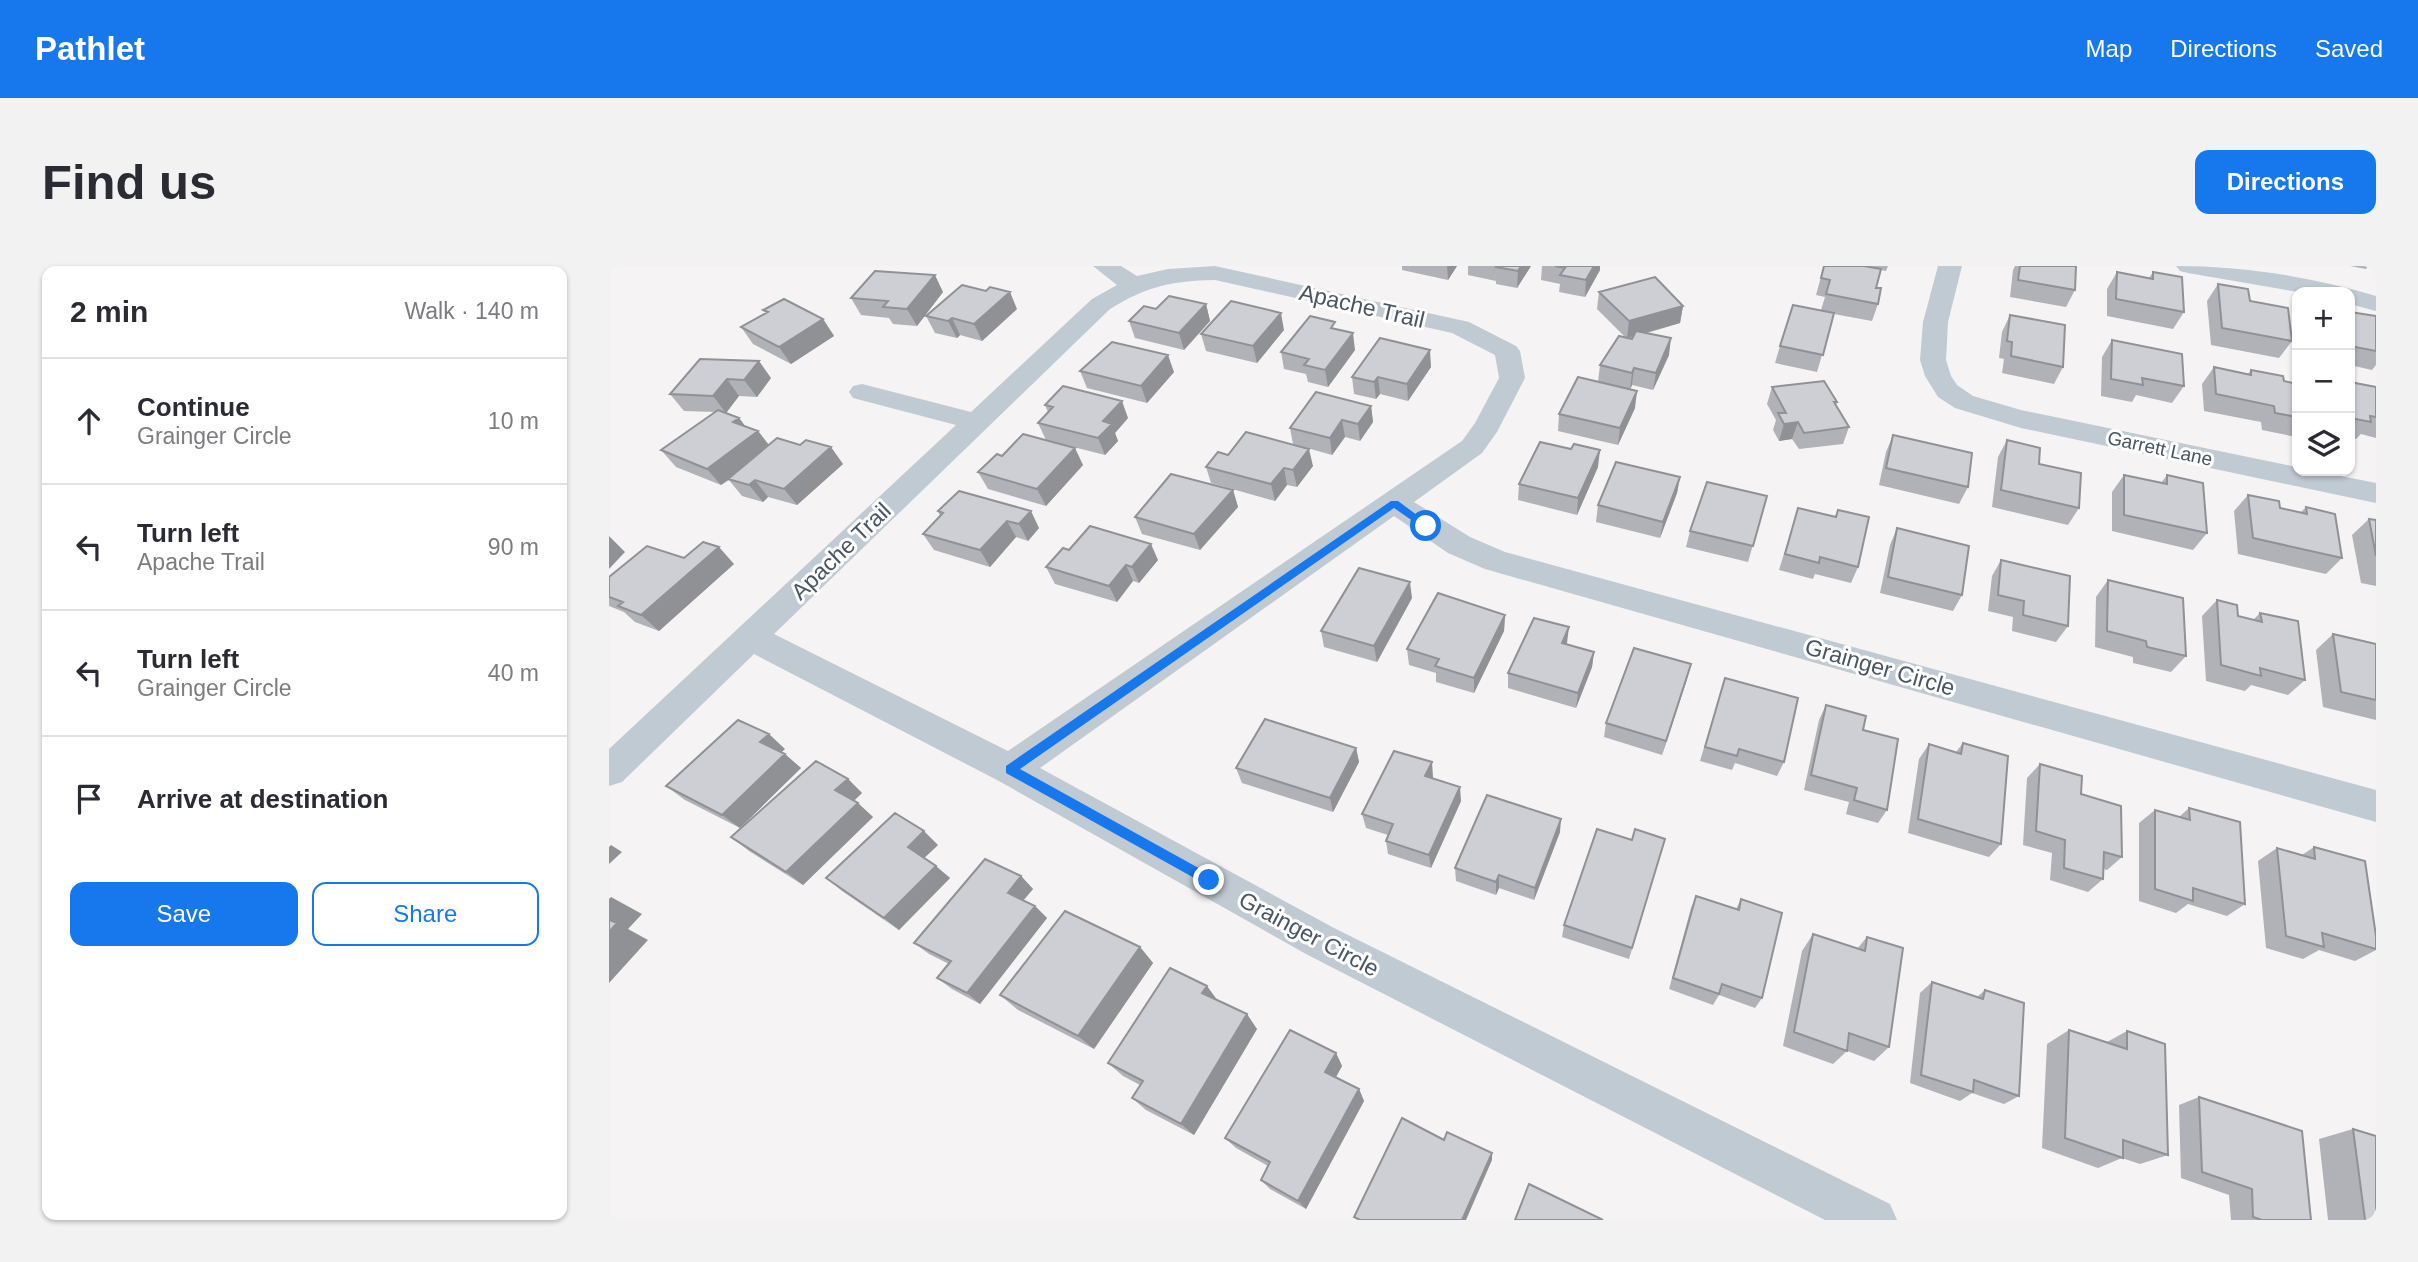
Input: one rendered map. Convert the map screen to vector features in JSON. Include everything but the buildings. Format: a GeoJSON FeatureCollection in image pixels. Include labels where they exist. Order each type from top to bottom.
{"type":"FeatureCollection","features":[{"type":"Feature","properties":{"kind":"street"},"geometry":{"type":"LineString","coordinates":[[1105,266],[1132,284]]}},
{"type":"Feature","properties":{"kind":"street","name":"Garrett Lane"},"geometry":{"type":"LineString","coordinates":[[1949,266],[1931,349],[1935,376],[1947,391],[1963,402],[2021,419],[2376,493]]}},
{"type":"Feature","properties":{"kind":"street"},"geometry":{"type":"LineString","coordinates":[[2187,266],[2309,287]]}},
{"type":"Feature","properties":{"kind":"street","name":"Apache Trail"},"geometry":{"type":"LineString","coordinates":[[611,766],[1101,304],[1132,284],[1173,273],[1215,273],[1459,327],[1507,351],[1512,378],[1487,426],[1472,447],[1010,769]]}},
{"type":"Feature","properties":{"kind":"street"},"geometry":{"type":"LineString","coordinates":[[2355,298],[2376,304]]}},
{"type":"Feature","properties":{"kind":"street"},"geometry":{"type":"LineString","coordinates":[[862,392],[976,422]]}},
{"type":"Feature","properties":{"kind":"street","name":"Grainger Circle"},"geometry":{"type":"LineString","coordinates":[[1395,503],[1459,545],[1496,561],[2376,806]]}},
{"type":"Feature","properties":{"kind":"street","name":"Grainger Circle"},"geometry":{"type":"LineString","coordinates":[[750,637],[1010,769],[1332,947],[1874,1220]]}},
{"type":"Feature","properties":{"kind":"route"},"geometry":{"type":"LineString","coordinates":[[1209,880],[1010,769],[1395,503],[1426,526]]}}]}
